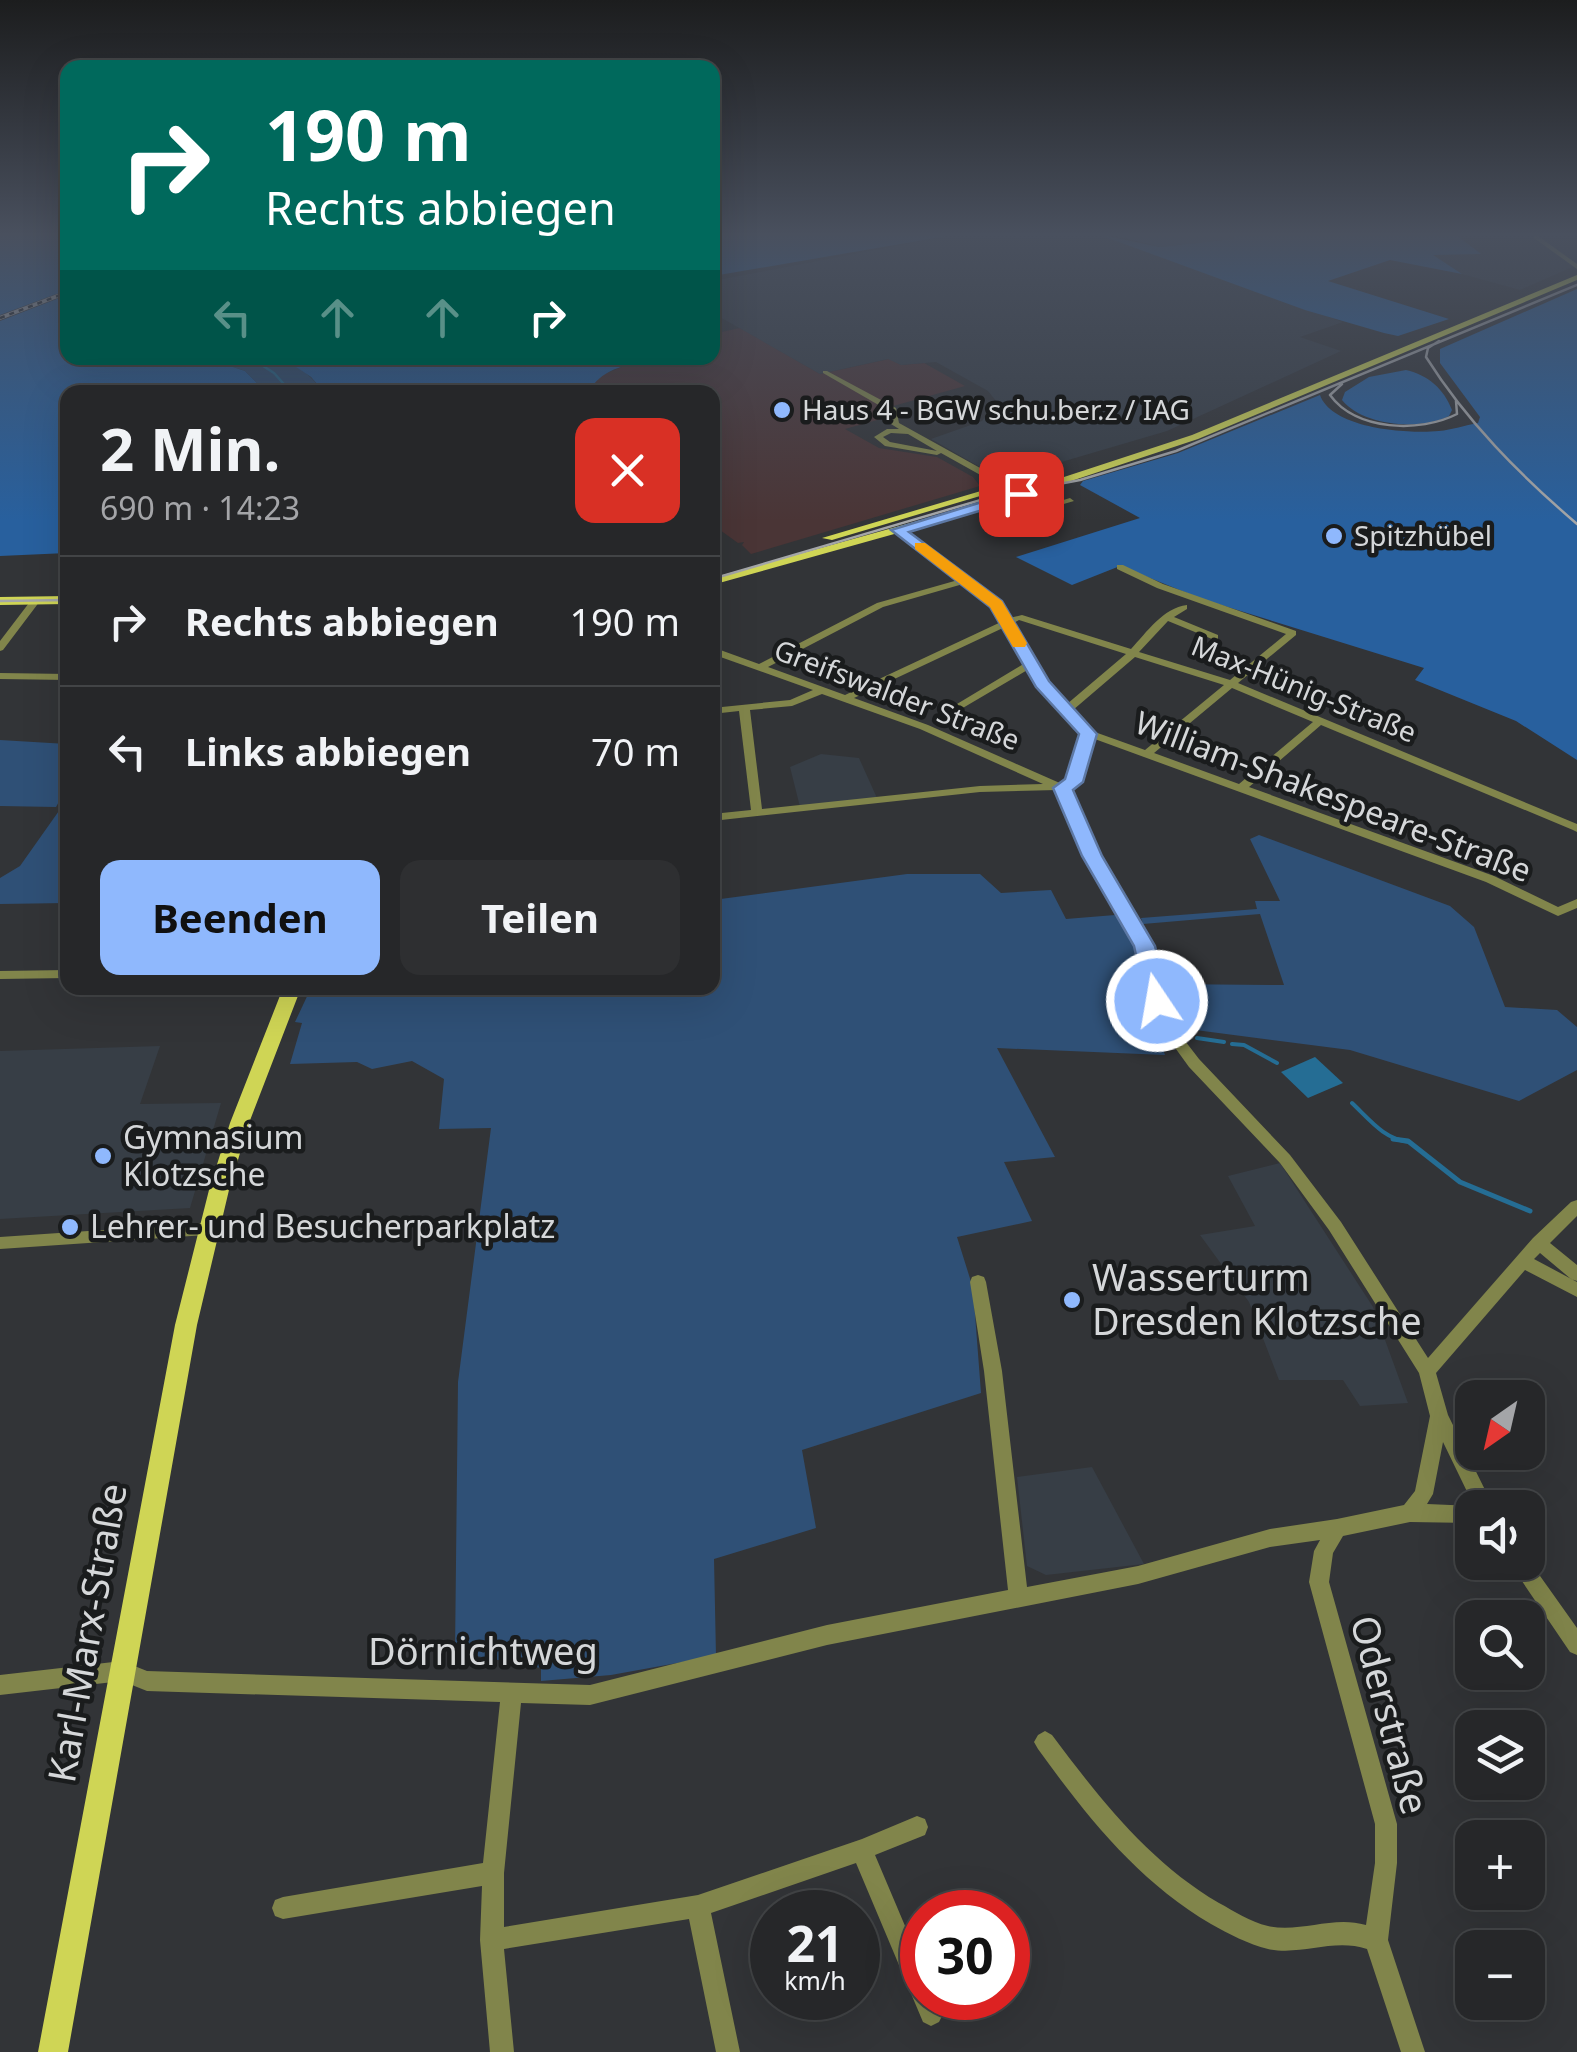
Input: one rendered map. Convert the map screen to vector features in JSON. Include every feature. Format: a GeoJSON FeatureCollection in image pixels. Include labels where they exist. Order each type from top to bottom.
{"type":"FeatureCollection","features":[{"type":"Feature","properties":{"kind":"main road"},"geometry":{"type":"LineString","coordinates":[[720,580],[1021,494],[1194,437],[1441,330]]}},
{"type":"Feature","properties":{"kind":"main road"},"geometry":{"type":"LineString","coordinates":[[720,569],[1183,434],[1445,330]]}},
{"type":"Feature","properties":{"kind":"main road"},"geometry":{"type":"LineString","coordinates":[[0,601],[60,600]]}},
{"type":"Feature","properties":{"kind":"main road","name":"Karl-Marx-Straße"},"geometry":{"type":"LineString","coordinates":[[52,2052],[173,1383],[206,1228],[243,1108],[289,995]]}},
{"type":"Feature","properties":{"kind":"street"},"geometry":{"type":"LineString","coordinates":[[825,372],[893,410],[894,422],[909,432],[1005,487],[1046,508],[1070,501]]}},
{"type":"Feature","properties":{"kind":"street"},"geometry":{"type":"LineString","coordinates":[[909,432],[887,432],[878,438],[888,444],[950,456]]}},
{"type":"Feature","properties":{"kind":"street"},"geometry":{"type":"LineString","coordinates":[[720,817],[1010,788],[1062,788],[1074,782],[1088,734],[1042,683],[996,604],[898,530]]}},
{"type":"Feature","properties":{"kind":"street"},"geometry":{"type":"LineString","coordinates":[[1120,567],[1160,586],[1294,633],[1145,754]]}},
{"type":"Feature","properties":{"kind":"street"},"geometry":{"type":"LineString","coordinates":[[759,668],[880,605],[966,580]]}},
{"type":"Feature","properties":{"kind":"street"},"geometry":{"type":"LineString","coordinates":[[0,648],[35,600]]}},
{"type":"Feature","properties":{"kind":"street"},"geometry":{"type":"LineString","coordinates":[[1068,710],[1132,654],[1166,617],[1184,607]]}},
{"type":"Feature","properties":{"kind":"street","name":"Max-Hünig-Straße"},"geometry":{"type":"LineString","coordinates":[[1008,620],[1019,617],[1231,684],[1577,828]]}},
{"type":"Feature","properties":{"kind":"street"},"geometry":{"type":"LineString","coordinates":[[1166,617],[1216,637]]}},
{"type":"Feature","properties":{"kind":"street"},"geometry":{"type":"LineString","coordinates":[[846,698],[1008,620]]}},
{"type":"Feature","properties":{"kind":"street","name":"Greifswalder Straße"},"geometry":{"type":"LineString","coordinates":[[720,653],[846,698],[1062,788]]}},
{"type":"Feature","properties":{"kind":"street"},"geometry":{"type":"LineString","coordinates":[[952,710],[1030,664]]}},
{"type":"Feature","properties":{"kind":"street"},"geometry":{"type":"LineString","coordinates":[[0,676],[60,676]]}},
{"type":"Feature","properties":{"kind":"street"},"geometry":{"type":"LineString","coordinates":[[720,710],[792,702],[822,690]]}},
{"type":"Feature","properties":{"kind":"street"},"geometry":{"type":"LineString","coordinates":[[744,708],[757,814]]}},
{"type":"Feature","properties":{"kind":"street"},"geometry":{"type":"LineString","coordinates":[[1240,789],[1320,722]]}},
{"type":"Feature","properties":{"kind":"street","name":"William-Shakespeare-Straße"},"geometry":{"type":"LineString","coordinates":[[1088,734],[1490,879],[1558,912],[1577,903]]}},
{"type":"Feature","properties":{"kind":"street"},"geometry":{"type":"LineString","coordinates":[[1010,788],[1020,778],[1018,768]]}},
{"type":"Feature","properties":{"kind":"street"},"geometry":{"type":"LineString","coordinates":[[1062,788],[1092,856],[1144,946],[1157,1001],[1172,1035],[1194,1064],[1285,1159],[1335,1226],[1427,1371],[1439,1416],[1476,1490]]}},
{"type":"Feature","properties":{"kind":"street"},"geometry":{"type":"LineString","coordinates":[[0,975],[60,974]]}},
{"type":"Feature","properties":{"kind":"street"},"geometry":{"type":"LineString","coordinates":[[1427,1371],[1539,1243],[1577,1206]]}},
{"type":"Feature","properties":{"kind":"street"},"geometry":{"type":"LineString","coordinates":[[0,1242],[206,1228]]}},
{"type":"Feature","properties":{"kind":"street"},"geometry":{"type":"LineString","coordinates":[[1539,1243],[1577,1274]]}},
{"type":"Feature","properties":{"kind":"street"},"geometry":{"type":"LineString","coordinates":[[1524,1261],[1577,1290]]}},
{"type":"Feature","properties":{"kind":"street"},"geometry":{"type":"LineString","coordinates":[[978,1282],[993,1371],[1018,1597]]}},
{"type":"Feature","properties":{"kind":"street"},"geometry":{"type":"LineString","coordinates":[[1410,1513],[1424,1494],[1439,1416]]}},
{"type":"Feature","properties":{"kind":"street"},"geometry":{"type":"LineString","coordinates":[[1338,1528],[1410,1513],[1455,1514]]}},
{"type":"Feature","properties":{"kind":"street","name":"Dörnichtweg"},"geometry":{"type":"LineString","coordinates":[[0,1684],[122,1671],[147,1682],[590,1694],[826,1634],[1138,1575],[1270,1538],[1338,1528]]}},
{"type":"Feature","properties":{"kind":"street","name":"Oderstraße"},"geometry":{"type":"LineString","coordinates":[[1338,1528],[1324,1551],[1318,1582],[1386,1824],[1386,1863],[1376,1940],[1413,2052]]}},
{"type":"Feature","properties":{"kind":"street"},"geometry":{"type":"LineString","coordinates":[[1531,1580],[1577,1645]]}},
{"type":"Feature","properties":{"kind":"street"},"geometry":{"type":"LineString","coordinates":[[502,2052],[492,1940],[493,1874],[512,1691]]}},
{"type":"Feature","properties":{"kind":"street"},"geometry":{"type":"LineString","coordinates":[[1044,1742],[1140,1860],[1204,1908],[1248,1931],[1279,1939],[1349,1929],[1376,1940]]}},
{"type":"Feature","properties":{"kind":"street"},"geometry":{"type":"LineString","coordinates":[[492,1940],[698,1906],[917,1827]]}},
{"type":"Feature","properties":{"kind":"street"},"geometry":{"type":"LineString","coordinates":[[862,1850],[900,1940]]}},
{"type":"Feature","properties":{"kind":"street"},"geometry":{"type":"LineString","coordinates":[[284,1908],[493,1874]]}},
{"type":"Feature","properties":{"kind":"street"},"geometry":{"type":"LineString","coordinates":[[698,1906],[728,2052]]}},
{"type":"Feature","properties":{"kind":"shaded area"},"geometry":{"type":"Polygon","coordinates":[[[0,330],[60,330],[60,365],[230,365],[245,371],[259,385],[60,385],[60,553],[0,556],[0,330]]]}},
{"type":"Feature","properties":{"kind":"shaded area"},"geometry":{"type":"Polygon","coordinates":[[[742,330],[1321,330],[1300,337],[1341,351],[1167,431],[1024,473],[992,474],[931,439],[982,421],[996,401],[988,391],[936,362],[901,365],[888,359],[820,374],[742,330]]]}},
{"type":"Feature","properties":{"kind":"shaded area"},"geometry":{"type":"Polygon","coordinates":[[[743,330],[820,374],[889,359],[901,365],[924,363],[965,386],[886,408],[888,417],[845,429],[879,448],[937,457],[973,477],[980,486],[751,554],[742,545],[744,542],[738,543],[720,530],[720,385],[592,385],[597,377],[627,365],[720,365],[720,332],[743,330]]]}},
{"type":"Feature","properties":{"kind":"shaded area"},"geometry":{"type":"Polygon","coordinates":[[[1373,330],[1417,330],[1398,336],[1373,330]]]}},
{"type":"Feature","properties":{"kind":"shaded area"},"geometry":{"type":"Polygon","coordinates":[[[1484,330],[1577,330],[1577,760],[1516,721],[1415,680],[1424,668],[1202,599],[1120,566],[1072,585],[1016,557],[1140,518],[1080,485],[1083,481],[1178,453],[1320,395],[1339,415],[1372,427],[1425,432],[1478,423],[1480,417],[1440,363],[1440,349],[1484,330]]]}},
{"type":"Feature","properties":{"kind":"shaded area"},"geometry":{"type":"Polygon","coordinates":[[[293,365],[317,385],[259,385],[245,371],[230,366],[293,365]]]}},
{"type":"Feature","properties":{"kind":"shaded area"},"geometry":{"type":"Polygon","coordinates":[[[293,365],[629,365],[608,372],[593,385],[318,385],[293,365]]]}},
{"type":"Feature","properties":{"kind":"shaded area"},"geometry":{"type":"Polygon","coordinates":[[[1406,370],[1440,389],[1452,410],[1449,416],[1423,423],[1392,423],[1364,416],[1342,400],[1345,392],[1369,377],[1406,370]]]}},
{"type":"Feature","properties":{"kind":"shaded area"},"geometry":{"type":"Polygon","coordinates":[[[0,740],[60,744],[60,800],[56,807],[0,806],[0,740]]]}},
{"type":"Feature","properties":{"kind":"shaded area"},"geometry":{"type":"Polygon","coordinates":[[[821,754],[859,758],[877,798],[800,807],[790,767],[821,754]]]}},
{"type":"Feature","properties":{"kind":"shaded area"},"geometry":{"type":"Polygon","coordinates":[[[60,809],[60,903],[0,904],[0,878],[20,866],[60,809]]]}},
{"type":"Feature","properties":{"kind":"shaded area"},"geometry":{"type":"Polygon","coordinates":[[[1259,835],[1450,906],[1474,927],[1505,1007],[1557,1010],[1577,1027],[1577,1070],[1519,1101],[1350,1050],[1180,1028],[1161,984],[1284,985],[1260,914],[1143,924],[1141,918],[1257,909],[1255,901],[1280,901],[1250,839],[1259,835]]]}},
{"type":"Feature","properties":{"kind":"shaded area"},"geometry":{"type":"Polygon","coordinates":[[[907,874],[980,874],[1001,893],[1051,890],[1066,919],[1115,915],[1134,943],[1136,971],[1165,1055],[997,1048],[1055,1157],[1004,1162],[1032,1221],[957,1237],[973,1288],[981,1393],[802,1450],[816,1528],[714,1559],[716,1656],[611,1675],[541,1681],[541,1668],[455,1652],[458,1382],[491,1128],[439,1129],[444,1079],[412,1061],[372,1069],[357,1062],[290,1064],[302,1023],[295,1022],[308,995],[720,995],[720,899],[907,874]]]}},
{"type":"Feature","properties":{"kind":"shaded area","name":"Gymnasium Klotzsche"},"geometry":{"type":"Polygon","coordinates":[[[160,1046],[140,1104],[221,1103],[190,1208],[0,1219],[0,1051],[160,1046]]]}},
{"type":"Feature","properties":{"kind":"shaded area"},"geometry":{"type":"Polygon","coordinates":[[[1315,1057],[1343,1083],[1308,1098],[1281,1072],[1315,1057]]]}},
{"type":"Feature","properties":{"kind":"shaded area"},"geometry":{"type":"Polygon","coordinates":[[[1280,1163],[1373,1307],[1408,1403],[1360,1406],[1343,1380],[1279,1380],[1249,1302],[1200,1235],[1255,1226],[1228,1176],[1280,1163]]]}},
{"type":"Feature","properties":{"kind":"shaded area"},"geometry":{"type":"Polygon","coordinates":[[[1092,1467],[1144,1564],[1046,1575],[1027,1566],[1017,1477],[1092,1467]]]}},
{"type":"Feature","properties":{"kind":"waterway"},"geometry":{"type":"LineString","coordinates":[[262,365],[285,385]]}},
{"type":"Feature","properties":{"kind":"waterway"},"geometry":{"type":"LineString","coordinates":[[1197,1038],[1224,1042]]}},
{"type":"Feature","properties":{"kind":"waterway"},"geometry":{"type":"LineString","coordinates":[[1232,1044],[1244,1045],[1277,1063]]}},
{"type":"Feature","properties":{"kind":"waterway"},"geometry":{"type":"LineString","coordinates":[[1352,1103],[1385,1133],[1400,1140]]}},
{"type":"Feature","properties":{"kind":"waterway"},"geometry":{"type":"LineString","coordinates":[[1393,1139],[1400,1140]]}},
{"type":"Feature","properties":{"kind":"waterway"},"geometry":{"type":"LineString","coordinates":[[1400,1140],[1408,1141],[1460,1182],[1530,1211]]}},
{"type":"Feature","properties":{"kind":"waterway"},"geometry":{"type":"LineString","coordinates":[[1400,1140],[1409,1142]]}},
{"type":"Feature","properties":{"kind":"tram line"},"geometry":{"type":"LineString","coordinates":[[1434,344],[1469,330]]}},
{"type":"Feature","properties":{"kind":"tram line"},"geometry":{"type":"LineString","coordinates":[[1434,344],[1439,341]]}},
{"type":"Feature","properties":{"kind":"tram line"},"geometry":{"type":"LineString","coordinates":[[720,577],[991,497],[1080,480],[1176,451],[1434,344]]}},
{"type":"Feature","properties":{"kind":"tram line"},"geometry":{"type":"LineString","coordinates":[[1434,344],[1428,348],[1426,357],[1459,403],[1515,466],[1577,524]]}},
{"type":"Feature","properties":{"kind":"tram line"},"geometry":{"type":"LineString","coordinates":[[1342,384],[1330,395],[1341,407],[1356,416],[1389,425],[1442,420],[1457,414],[1456,401]]}},
{"type":"Feature","properties":{"kind":"tram line"},"geometry":{"type":"LineString","coordinates":[[0,601],[60,600]]}},
{"type":"Feature","properties":{"kind":"slow traffic"},"geometry":{"type":"LineString","coordinates":[[920,546],[996,604],[1019,643]]}},
{"type":"Feature","properties":{"kind":"place","name":"Haus 4 - BGW schu.ber.z / IAG"},"geometry":{"type":"Point","coordinates":[782,410]}},
{"type":"Feature","properties":{"kind":"place","name":"Spitzhübel"},"geometry":{"type":"Point","coordinates":[1334,536]}},
{"type":"Feature","properties":{"kind":"place","name":"Gymnasium Klotzsche"},"geometry":{"type":"Point","coordinates":[103,1156]}},
{"type":"Feature","properties":{"kind":"place","name":"Lehrer- und Besucherparkplatz"},"geometry":{"type":"Point","coordinates":[70,1227]}},
{"type":"Feature","properties":{"kind":"place","name":"Wasserturm Dresden Klotzsche"},"geometry":{"type":"Point","coordinates":[1072,1300]}},
{"type":"Feature","properties":{"kind":"route"},"geometry":{"type":"LineString","coordinates":[[1021,494],[898,530],[996,604],[1042,683],[1088,734],[1074,782],[1062,788],[1079,831],[1144,946],[1157,1001]]}}]}
